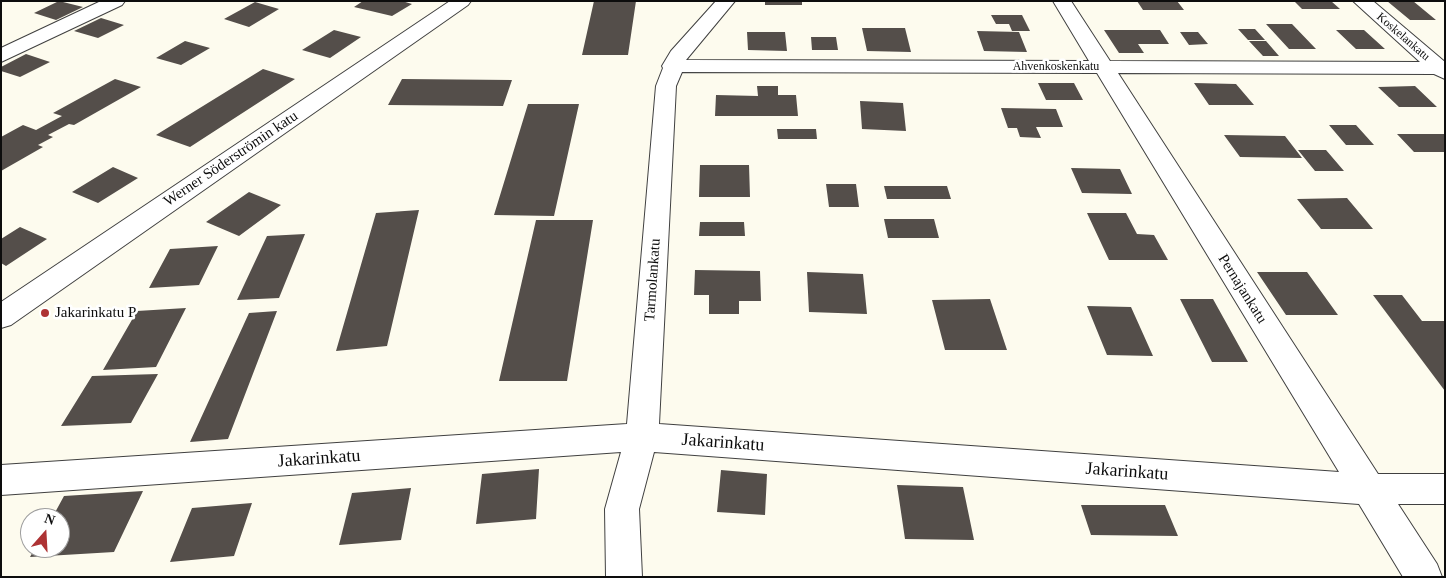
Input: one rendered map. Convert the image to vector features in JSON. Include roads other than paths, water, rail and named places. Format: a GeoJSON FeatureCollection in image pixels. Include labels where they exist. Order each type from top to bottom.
{"type":"FeatureCollection","features":[{"type":"Feature","properties":{"kind":"street"},"geometry":{"type":"LineString","coordinates":[[1,56],[116,1]]}},
{"type":"Feature","properties":{"kind":"street","name":"Werner Söderströmin katu"},"geometry":{"type":"LineString","coordinates":[[1,317],[462,1]]}},
{"type":"Feature","properties":{"kind":"street","name":"Tarmolankatu"},"geometry":{"type":"LineString","coordinates":[[624,577],[622,509],[642,437],[666,86],[672,66],[678,55],[726,1]]}},
{"type":"Feature","properties":{"kind":"street","name":"Pernajankatu"},"geometry":{"type":"LineString","coordinates":[[1062,1],[1424,577]]}},
{"type":"Feature","properties":{"kind":"street","name":"Koskelankatu"},"geometry":{"type":"LineString","coordinates":[[1362,1],[1442,70]]}},
{"type":"Feature","properties":{"kind":"street","name":"Ahvenkoskenkatu"},"geometry":{"type":"LineString","coordinates":[[672,66],[1442,70]]}},
{"type":"Feature","properties":{"kind":"street","name":"Jakarinkatu"},"geometry":{"type":"LineString","coordinates":[[1,480],[642,437],[1368,489],[1445,489]]}},
{"type":"Feature","properties":{"kind":"place","name":"Jakarinkatu P"},"geometry":{"type":"Point","coordinates":[45,313]}}]}
